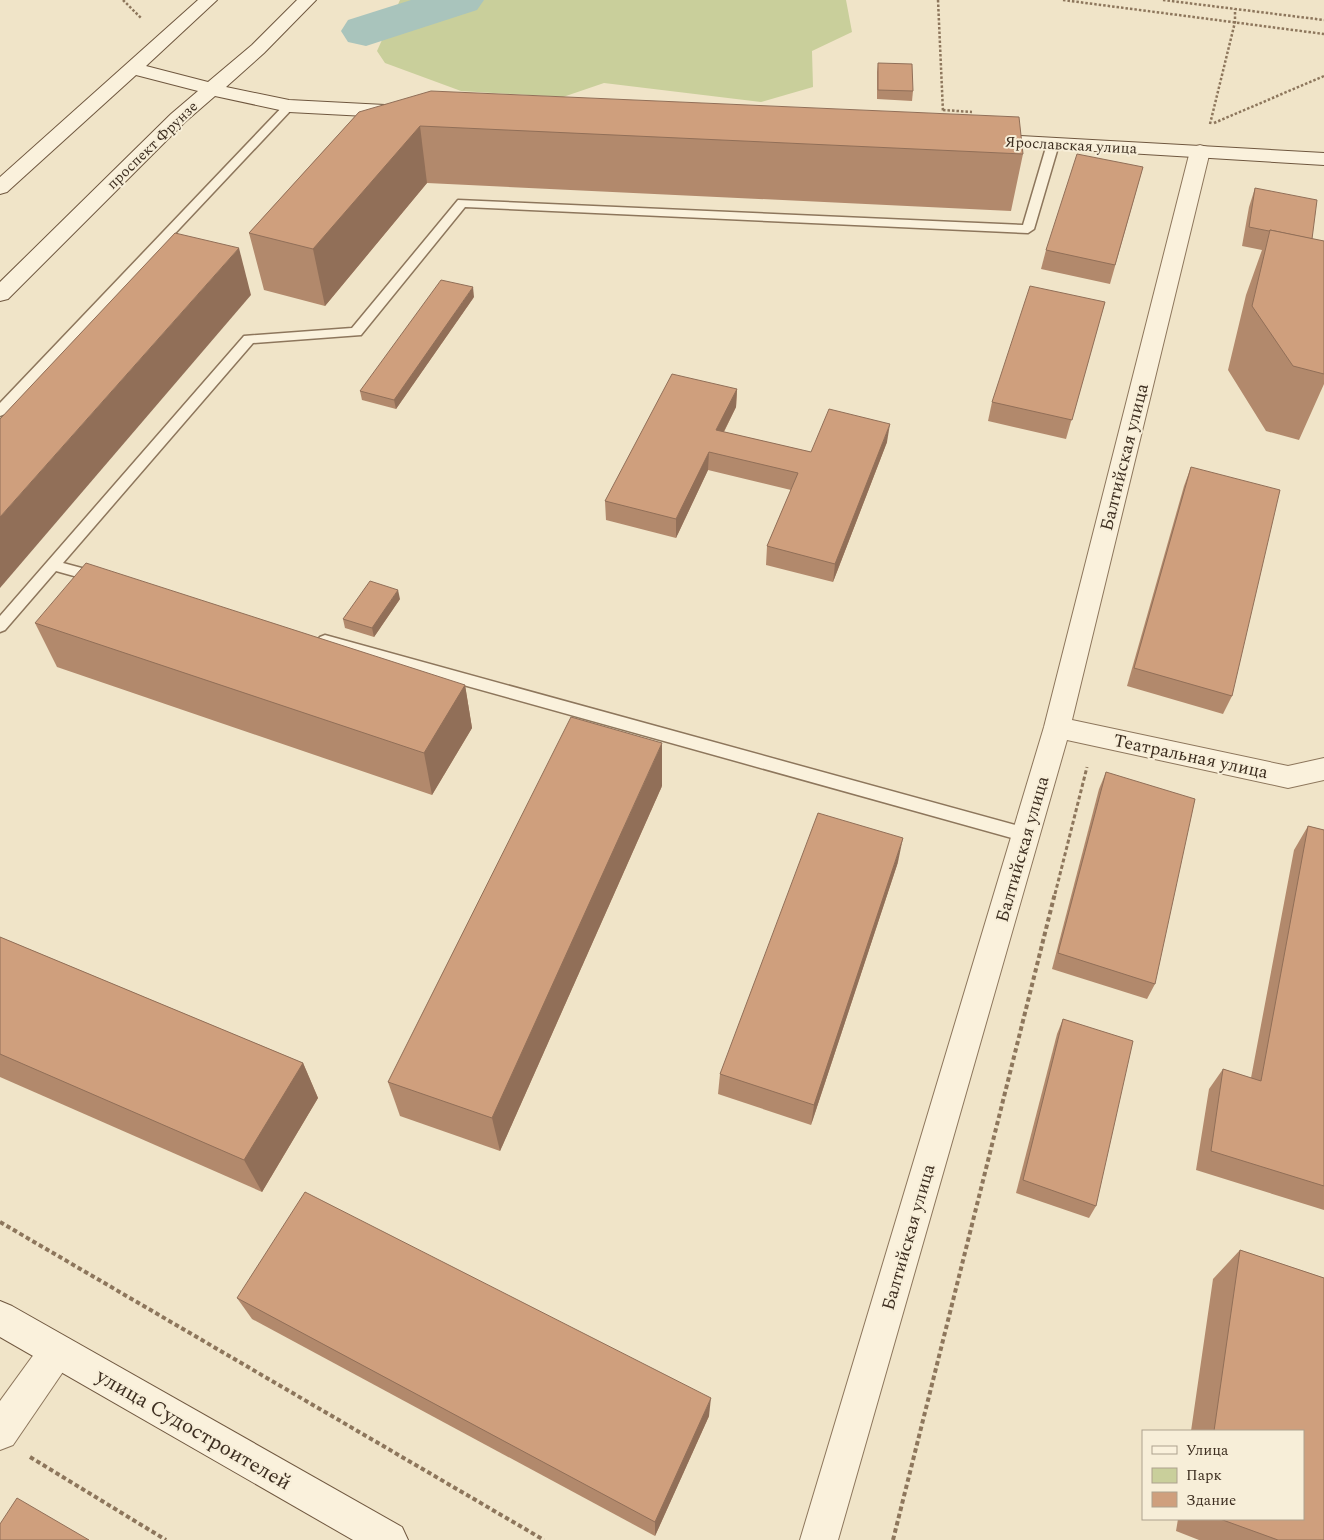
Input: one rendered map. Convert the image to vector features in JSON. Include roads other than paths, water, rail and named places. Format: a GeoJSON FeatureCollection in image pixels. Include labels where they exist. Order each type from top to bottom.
{"type":"FeatureCollection","features":[{"type":"Feature","properties":{"kind":"street"},"geometry":{"type":"LineString","coordinates":[[0,188],[208,0]]}},
{"type":"Feature","properties":{"kind":"street","name":"проспект Фрунзе"},"geometry":{"type":"LineString","coordinates":[[0,294],[178,118],[258,49],[307,0]]}},
{"type":"Feature","properties":{"kind":"street"},"geometry":{"type":"LineString","coordinates":[[132,68],[212,89],[289,106],[418,112]]}},
{"type":"Feature","properties":{"kind":"street","name":"Ярославская улица"},"geometry":{"type":"LineString","coordinates":[[944,138],[1324,159]]}},
{"type":"Feature","properties":{"kind":"street","name":"Балтийская улица"},"geometry":{"type":"LineString","coordinates":[[820,1540],[1057,727],[1200,151]]}},
{"type":"Feature","properties":{"kind":"street","name":"Театральная улица"},"geometry":{"type":"LineString","coordinates":[[1057,727],[1288,777],[1324,769]]}},
{"type":"Feature","properties":{"kind":"street","name":"улица Судостроителей"},"geometry":{"type":"LineString","coordinates":[[0,1318],[389,1540]]}},
{"type":"Feature","properties":{"kind":"street"},"geometry":{"type":"LineString","coordinates":[[12,1443],[57,1351]]}},
{"type":"Feature","properties":{"kind":"lane"},"geometry":{"type":"LineString","coordinates":[[0,411],[289,106]]}},
{"type":"Feature","properties":{"kind":"lane"},"geometry":{"type":"LineString","coordinates":[[0,626],[248,339],[356,332],[462,203],[1028,229],[1053,144]]}},
{"type":"Feature","properties":{"kind":"lane"},"geometry":{"type":"LineString","coordinates":[[53,565],[111,581]]}},
{"type":"Feature","properties":{"kind":"lane"},"geometry":{"type":"LineString","coordinates":[[313,637],[1026,835]]}},
{"type":"Feature","properties":{"kind":"waterway"},"geometry":{"type":"LineString","coordinates":[[366,31],[460,0]]}}]}
